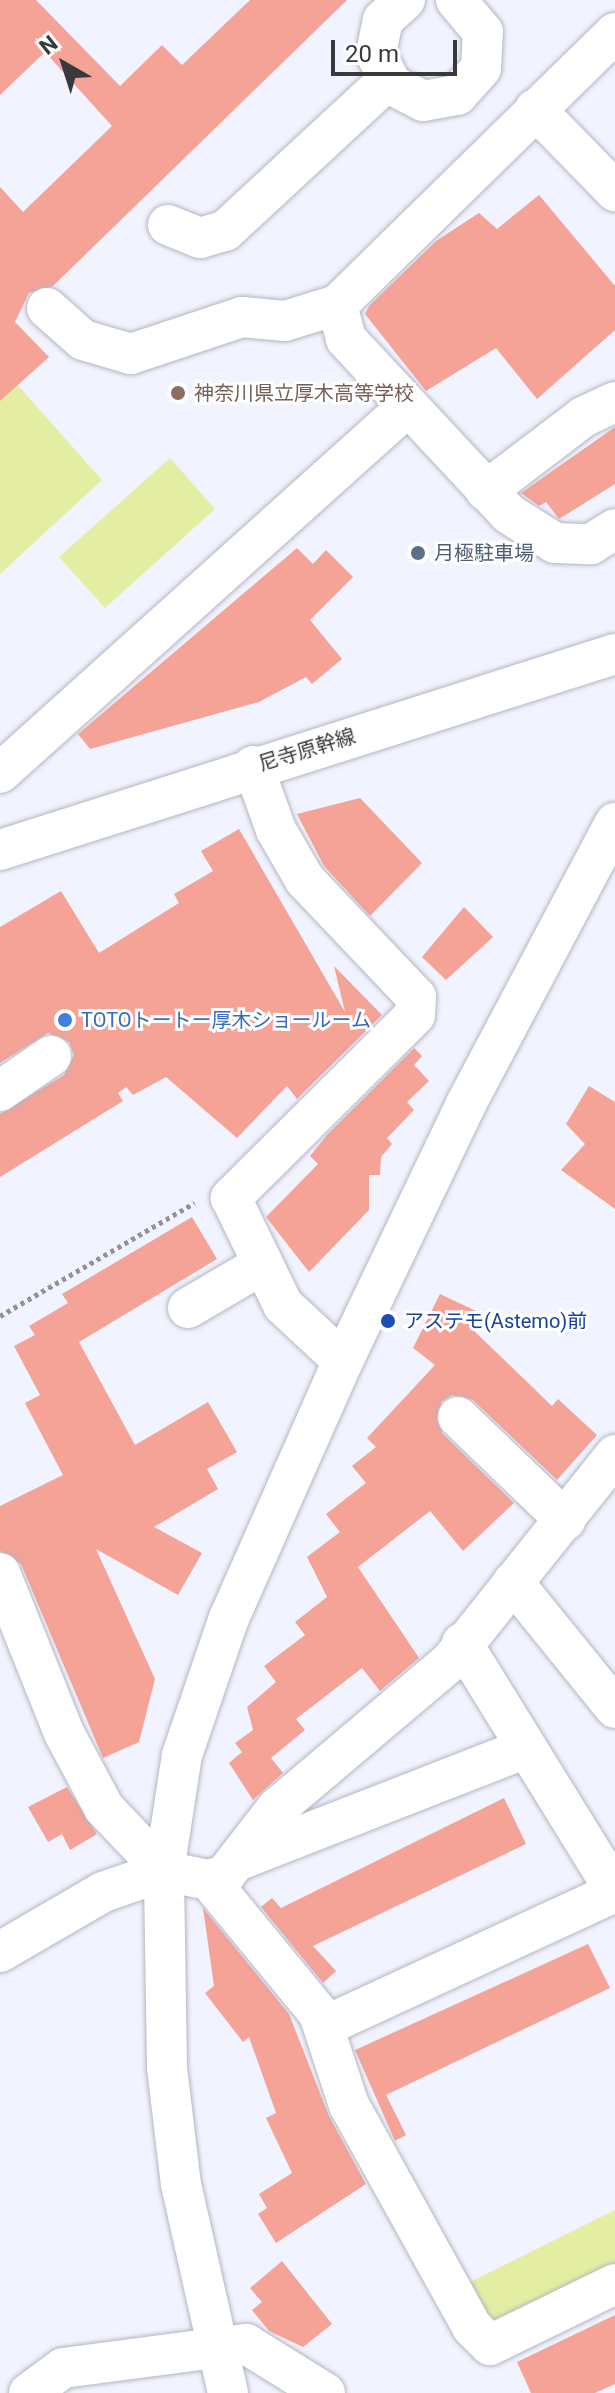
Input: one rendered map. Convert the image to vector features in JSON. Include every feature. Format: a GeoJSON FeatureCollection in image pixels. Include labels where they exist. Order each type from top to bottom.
{"type":"FeatureCollection","features":[{"type":"Feature","properties":{"kind":"street"},"geometry":{"type":"LineString","coordinates":[[405,0],[377,37],[388,80],[423,101],[457,95],[471,83],[481,68],[483,32],[461,1]]}},
{"type":"Feature","properties":{"kind":"street"},"geometry":{"type":"LineString","coordinates":[[47,308],[83,340],[131,354],[242,317],[285,321],[337,305],[615,33]]}},
{"type":"Feature","properties":{"kind":"street"},"geometry":{"type":"LineString","coordinates":[[168,225],[200,238],[225,231],[388,80]]}},
{"type":"Feature","properties":{"kind":"street"},"geometry":{"type":"LineString","coordinates":[[471,83],[615,191]]}},
{"type":"Feature","properties":{"kind":"street"},"geometry":{"type":"LineString","coordinates":[[337,305],[346,339],[406,408],[486,491],[555,543],[591,544],[615,529]]}},
{"type":"Feature","properties":{"kind":"street"},"geometry":{"type":"LineString","coordinates":[[486,491],[583,417],[615,402]]}},
{"type":"Feature","properties":{"kind":"street"},"geometry":{"type":"LineString","coordinates":[[0,773],[406,408]]}},
{"type":"Feature","properties":{"kind":"street","name":"尼寺原幹線"},"geometry":{"type":"LineString","coordinates":[[0,850],[253,766],[615,654]]}},
{"type":"Feature","properties":{"kind":"street"},"geometry":{"type":"LineString","coordinates":[[253,766],[305,880],[406,982],[416,1006],[415,1015],[231,1198],[283,1305],[343,1361]]}},
{"type":"Feature","properties":{"kind":"street"},"geometry":{"type":"LineString","coordinates":[[228,2393],[181,2185],[167,2067],[164,1871],[171,1804],[200,1699],[343,1361],[466,1104],[615,823]]}},
{"type":"Feature","properties":{"kind":"street"},"geometry":{"type":"LineString","coordinates":[[0,1091],[51,1056]]}},
{"type":"Feature","properties":{"kind":"street"},"geometry":{"type":"LineString","coordinates":[[188,1308],[263,1264]]}},
{"type":"Feature","properties":{"kind":"street"},"geometry":{"type":"LineString","coordinates":[[458,1417],[565,1520]]}},
{"type":"Feature","properties":{"kind":"street"},"geometry":{"type":"LineString","coordinates":[[224,1870],[277,1808],[450,1662],[462,1643],[613,1462]]}},
{"type":"Feature","properties":{"kind":"street"},"geometry":{"type":"LineString","coordinates":[[0,1573],[64,1733],[104,1808],[164,1871]]}},
{"type":"Feature","properties":{"kind":"street"},"geometry":{"type":"LineString","coordinates":[[513,1582],[615,1708]]}},
{"type":"Feature","properties":{"kind":"street"},"geometry":{"type":"LineString","coordinates":[[325,2026],[615,1892],[462,1643]]}},
{"type":"Feature","properties":{"kind":"street"},"geometry":{"type":"LineString","coordinates":[[0,1952],[103,1892],[164,1871],[224,1870],[526,1748]]}},
{"type":"Feature","properties":{"kind":"street"},"geometry":{"type":"LineString","coordinates":[[224,1870],[325,2026],[349,2105],[472,2327],[490,2345],[615,2284]]}},
{"type":"Feature","properties":{"kind":"street"},"geometry":{"type":"LineString","coordinates":[[29,2393],[63,2368],[246,2344],[325,2393]]}},
{"type":"Feature","properties":{"kind":"path"},"geometry":{"type":"LineString","coordinates":[[0,1316],[211,1193],[231,1198]]}},
{"type":"Feature","properties":{"kind":"green space"},"geometry":{"type":"Polygon","coordinates":[[[0,365],[102,480],[0,574],[0,365]]]}},
{"type":"Feature","properties":{"kind":"green space"},"geometry":{"type":"Polygon","coordinates":[[[170,458],[215,509],[105,608],[59,557],[170,458]]]}},
{"type":"Feature","properties":{"kind":"green space"},"geometry":{"type":"Polygon","coordinates":[[[615,2210],[615,2276],[495,2335],[466,2284],[615,2210]]]}},
{"type":"Feature","properties":{"kind":"building"},"geometry":{"type":"Polygon","coordinates":[[[0,0],[36,0],[120,86],[162,45],[182,65],[250,0],[347,0],[53,286],[29,293],[15,322],[49,357],[0,401],[0,187],[23,212],[112,126],[45,52],[0,95],[0,0]]]}},
{"type":"Feature","properties":{"kind":"building"},"geometry":{"type":"Polygon","coordinates":[[[539,195],[615,286],[615,330],[537,399],[496,348],[426,391],[365,314],[369,306],[436,241],[479,213],[497,229],[539,195]]]}},
{"type":"Feature","properties":{"kind":"building"},"geometry":{"type":"Polygon","coordinates":[[[615,427],[615,484],[559,519],[546,502],[539,506],[521,493],[615,427]]]}},
{"type":"Feature","properties":{"kind":"building"},"geometry":{"type":"Polygon","coordinates":[[[297,548],[313,564],[326,550],[353,577],[310,620],[342,659],[312,684],[306,677],[259,702],[90,749],[78,734],[297,548]]]}},
{"type":"Feature","properties":{"kind":"building"},"geometry":{"type":"Polygon","coordinates":[[[360,798],[422,863],[370,916],[324,866],[297,814],[360,798]]]}},
{"type":"Feature","properties":{"kind":"building"},"geometry":{"type":"Polygon","coordinates":[[[239,829],[345,1012],[334,966],[382,1015],[297,1099],[287,1086],[237,1138],[166,1077],[133,1095],[126,1087],[118,1093],[123,1101],[0,1177],[0,1114],[64,1075],[74,1055],[69,1042],[48,1033],[0,1063],[0,927],[61,891],[99,953],[179,903],[174,894],[213,871],[201,851],[239,829]]]}},
{"type":"Feature","properties":{"kind":"building"},"geometry":{"type":"Polygon","coordinates":[[[464,907],[493,937],[446,980],[422,957],[464,907]]]}},
{"type":"Feature","properties":{"kind":"building"},"geometry":{"type":"Polygon","coordinates":[[[414,1048],[422,1056],[414,1065],[429,1081],[407,1102],[414,1110],[387,1138],[392,1144],[381,1157],[380,1175],[369,1175],[369,1210],[309,1272],[266,1217],[318,1164],[310,1156],[327,1135],[414,1048]]]}},
{"type":"Feature","properties":{"kind":"building"},"geometry":{"type":"Polygon","coordinates":[[[589,1086],[615,1102],[615,1209],[561,1170],[585,1144],[566,1124],[589,1086]]]}},
{"type":"Feature","properties":{"kind":"building"},"geometry":{"type":"Polygon","coordinates":[[[192,1217],[217,1259],[79,1342],[135,1445],[208,1402],[237,1452],[207,1469],[218,1489],[154,1527],[202,1553],[178,1595],[96,1549],[155,1679],[139,1742],[103,1758],[21,1564],[0,1551],[0,1506],[63,1475],[25,1403],[40,1395],[14,1346],[35,1335],[29,1326],[68,1303],[62,1294],[192,1217]]]}},
{"type":"Feature","properties":{"kind":"building"},"geometry":{"type":"Polygon","coordinates":[[[440,1294],[476,1311],[469,1326],[552,1406],[558,1399],[597,1435],[557,1480],[473,1400],[452,1395],[441,1402],[442,1433],[514,1503],[463,1551],[430,1511],[358,1567],[419,1658],[380,1691],[362,1668],[296,1719],[305,1730],[271,1758],[283,1773],[253,1800],[229,1763],[242,1752],[235,1743],[253,1730],[247,1707],[276,1682],[264,1666],[305,1635],[295,1622],[327,1597],[307,1557],[340,1532],[326,1514],[366,1483],[352,1466],[376,1447],[367,1438],[435,1365],[413,1348],[440,1294]]]}},
{"type":"Feature","properties":{"kind":"building"},"geometry":{"type":"Polygon","coordinates":[[[67,1787],[97,1834],[70,1850],[62,1834],[48,1842],[28,1807],[67,1787]]]}},
{"type":"Feature","properties":{"kind":"building"},"geometry":{"type":"Polygon","coordinates":[[[504,1798],[526,1844],[313,1946],[336,1971],[323,1983],[261,1907],[272,1898],[281,1908],[504,1798]]]}},
{"type":"Feature","properties":{"kind":"building"},"geometry":{"type":"Polygon","coordinates":[[[203,1908],[289,2014],[329,2116],[366,2184],[276,2243],[258,2214],[267,2208],[259,2194],[292,2173],[266,2118],[276,2113],[249,2037],[243,2042],[205,1993],[214,1986],[203,1908]]]}},
{"type":"Feature","properties":{"kind":"building"},"geometry":{"type":"Polygon","coordinates":[[[588,1944],[610,1988],[386,2095],[406,2135],[395,2141],[355,2050],[588,1944]]]}},
{"type":"Feature","properties":{"kind":"building"},"geometry":{"type":"Polygon","coordinates":[[[282,2261],[332,2324],[303,2347],[269,2331],[252,2310],[262,2302],[250,2288],[282,2261]]]}},
{"type":"Feature","properties":{"kind":"building"},"geometry":{"type":"Polygon","coordinates":[[[615,2315],[615,2384],[595,2393],[531,2393],[517,2362],[615,2315]]]}},
{"type":"Feature","properties":{"kind":"place","name":"神奈川県立厚木高等学校"},"geometry":{"type":"Point","coordinates":[178,393]}},
{"type":"Feature","properties":{"kind":"place","name":"月極駐車場"},"geometry":{"type":"Point","coordinates":[418,553]}},
{"type":"Feature","properties":{"kind":"place","name":"TOTOトートー厚木ショールーム"},"geometry":{"type":"Point","coordinates":[65,1020]}},
{"type":"Feature","properties":{"kind":"place","name":"アステモ(Astemo)前"},"geometry":{"type":"Point","coordinates":[388,1321]}}]}
